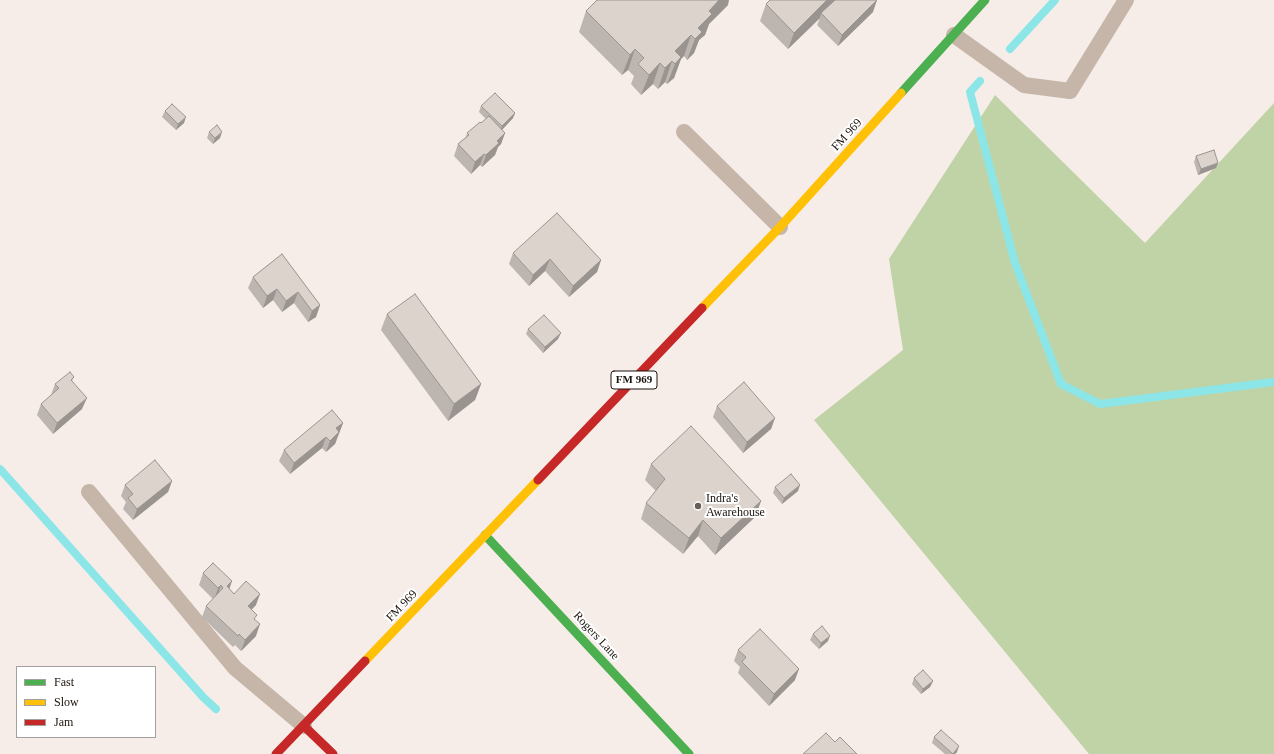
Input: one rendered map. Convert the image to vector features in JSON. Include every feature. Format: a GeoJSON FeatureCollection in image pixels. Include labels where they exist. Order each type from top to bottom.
{"type":"FeatureCollection","features":[{"type":"Feature","properties":{"kind":"main road","name":"FM 969"},"geometry":{"type":"LineString","coordinates":[[276,754],[780,227],[985,0]]}},
{"type":"Feature","properties":{"kind":"main road","name":"Rogers Lane"},"geometry":{"type":"LineString","coordinates":[[485,535],[689,754]]}},
{"type":"Feature","properties":{"kind":"main road"},"geometry":{"type":"LineString","coordinates":[[304,726],[333,754]]}},
{"type":"Feature","properties":{"kind":"lane"},"geometry":{"type":"LineString","coordinates":[[954,35],[1024,85],[1070,90],[1126,0]]}},
{"type":"Feature","properties":{"kind":"lane"},"geometry":{"type":"LineString","coordinates":[[684,132],[780,227]]}},
{"type":"Feature","properties":{"kind":"lane"},"geometry":{"type":"LineString","coordinates":[[89,492],[235,668],[304,726]]}},
{"type":"Feature","properties":{"kind":"green space"},"geometry":{"type":"Polygon","coordinates":[[[995,95],[1145,243],[1274,103],[1274,754],[1089,754],[814,420],[903,350],[889,259],[995,95]]]}},
{"type":"Feature","properties":{"kind":"building"},"geometry":{"type":"Polygon","coordinates":[[[597,0],[719,0],[709,11],[712,14],[698,28],[702,32],[695,39],[691,35],[675,51],[681,57],[675,64],[672,61],[665,68],[660,63],[649,75],[638,64],[644,58],[635,49],[630,55],[586,11],[597,0]]]}},
{"type":"Feature","properties":{"kind":"building"},"geometry":{"type":"Polygon","coordinates":[[[770,0],[827,0],[794,33],[766,4],[770,0]]]}},
{"type":"Feature","properties":{"kind":"building"},"geometry":{"type":"Polygon","coordinates":[[[835,0],[877,0],[842,35],[821,13],[835,0]]]}},
{"type":"Feature","properties":{"kind":"building"},"geometry":{"type":"Polygon","coordinates":[[[495,93],[515,113],[502,126],[481,106],[495,93]]]}},
{"type":"Feature","properties":{"kind":"building"},"geometry":{"type":"Polygon","coordinates":[[[172,104],[186,117],[178,124],[165,111],[172,104]]]}},
{"type":"Feature","properties":{"kind":"building"},"geometry":{"type":"Polygon","coordinates":[[[489,116],[505,133],[497,141],[499,143],[486,155],[484,154],[475,162],[458,144],[469,135],[467,133],[489,116]]]}},
{"type":"Feature","properties":{"kind":"building"},"geometry":{"type":"Polygon","coordinates":[[[217,125],[222,132],[215,138],[209,132],[217,125]]]}},
{"type":"Feature","properties":{"kind":"building"},"geometry":{"type":"Polygon","coordinates":[[[1214,150],[1218,163],[1201,169],[1196,156],[1214,150]]]}},
{"type":"Feature","properties":{"kind":"building"},"geometry":{"type":"Polygon","coordinates":[[[557,213],[601,260],[573,286],[550,259],[533,275],[513,253],[557,213]]]}},
{"type":"Feature","properties":{"kind":"building"},"geometry":{"type":"Polygon","coordinates":[[[282,254],[320,305],[312,311],[298,292],[286,301],[277,289],[267,296],[253,277],[282,254]]]}},
{"type":"Feature","properties":{"kind":"building"},"geometry":{"type":"Polygon","coordinates":[[[415,294],[481,384],[454,404],[387,314],[415,294]]]}},
{"type":"Feature","properties":{"kind":"building"},"geometry":{"type":"Polygon","coordinates":[[[544,315],[561,333],[545,347],[528,329],[544,315]]]}},
{"type":"Feature","properties":{"kind":"building"},"geometry":{"type":"Polygon","coordinates":[[[70,372],[74,377],[71,380],[87,398],[57,423],[41,404],[59,388],[55,384],[70,372]]]}},
{"type":"Feature","properties":{"kind":"building"},"geometry":{"type":"Polygon","coordinates":[[[744,382],[775,418],[747,442],[717,406],[744,382]]]}},
{"type":"Feature","properties":{"kind":"building"},"geometry":{"type":"Polygon","coordinates":[[[332,410],[343,423],[336,428],[339,432],[330,441],[326,437],[294,463],[284,450],[332,410]]]}},
{"type":"Feature","properties":{"kind":"building","name":"Indra's Awarehouse"},"geometry":{"type":"Polygon","coordinates":[[[691,426],[761,501],[721,538],[703,520],[689,538],[646,503],[665,479],[651,464],[691,426]]]}},
{"type":"Feature","properties":{"kind":"building"},"geometry":{"type":"Polygon","coordinates":[[[155,460],[172,481],[137,509],[128,498],[133,494],[125,485],[155,460]]]}},
{"type":"Feature","properties":{"kind":"building"},"geometry":{"type":"Polygon","coordinates":[[[791,474],[800,485],[784,498],[775,487],[791,474]]]}},
{"type":"Feature","properties":{"kind":"building"},"geometry":{"type":"Polygon","coordinates":[[[213,563],[232,581],[227,586],[234,594],[246,581],[260,594],[248,606],[257,615],[254,619],[260,624],[245,640],[239,634],[238,636],[206,606],[223,588],[221,585],[218,588],[203,573],[213,563]]]}},
{"type":"Feature","properties":{"kind":"building"},"geometry":{"type":"Polygon","coordinates":[[[822,626],[830,636],[821,643],[813,634],[822,626]]]}},
{"type":"Feature","properties":{"kind":"building"},"geometry":{"type":"Polygon","coordinates":[[[760,629],[799,669],[774,694],[742,662],[746,657],[738,650],[760,629]]]}},
{"type":"Feature","properties":{"kind":"building"},"geometry":{"type":"Polygon","coordinates":[[[923,670],[933,681],[923,689],[914,678],[923,670]]]}},
{"type":"Feature","properties":{"kind":"building"},"geometry":{"type":"Polygon","coordinates":[[[941,730],[959,746],[953,754],[934,737],[941,730]]]}},
{"type":"Feature","properties":{"kind":"building"},"geometry":{"type":"Polygon","coordinates":[[[826,733],[835,742],[840,737],[857,754],[803,754],[826,733]]]}},
{"type":"Feature","properties":{"kind":"waterway"},"geometry":{"type":"LineString","coordinates":[[1010,49],[1055,0]]}},
{"type":"Feature","properties":{"kind":"waterway"},"geometry":{"type":"LineString","coordinates":[[980,81],[970,92],[1015,263],[1061,384],[1100,404],[1274,382]]}},
{"type":"Feature","properties":{"kind":"waterway"},"geometry":{"type":"LineString","coordinates":[[0,469],[203,697],[216,709]]}},
{"type":"Feature","properties":{"kind":"traffic: fast"},"geometry":{"type":"LineString","coordinates":[[901,93],[985,0]]}},
{"type":"Feature","properties":{"kind":"traffic: fast"},"geometry":{"type":"LineString","coordinates":[[485,535],[689,754]]}},
{"type":"Feature","properties":{"kind":"traffic: slow"},"geometry":{"type":"LineString","coordinates":[[702,308],[780,227],[901,93]]}},
{"type":"Feature","properties":{"kind":"traffic: slow"},"geometry":{"type":"LineString","coordinates":[[365,661],[538,480]]}},
{"type":"Feature","properties":{"kind":"traffic: jam"},"geometry":{"type":"LineString","coordinates":[[538,480],[702,308]]}},
{"type":"Feature","properties":{"kind":"traffic: jam"},"geometry":{"type":"LineString","coordinates":[[276,754],[365,661]]}},
{"type":"Feature","properties":{"kind":"traffic: jam"},"geometry":{"type":"LineString","coordinates":[[304,726],[333,754]]}},
{"type":"Feature","properties":{"kind":"place","name":"Indra's Awarehouse"},"geometry":{"type":"Point","coordinates":[698,506]}}]}
